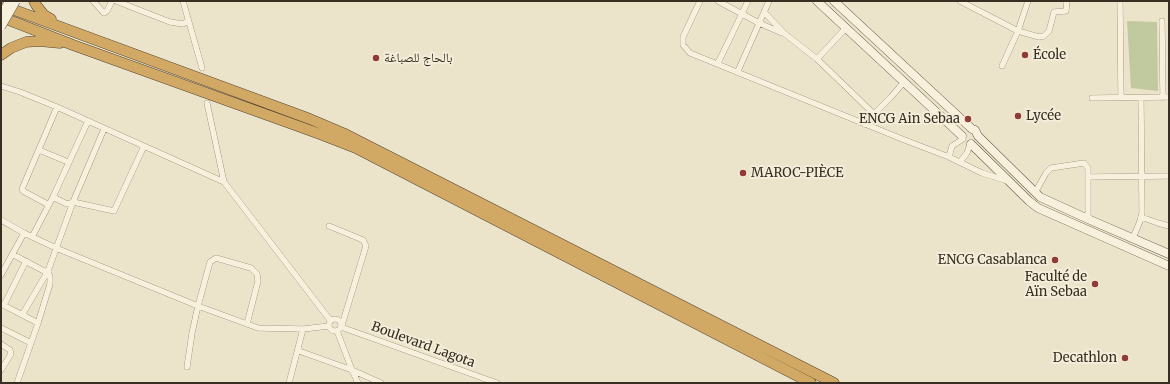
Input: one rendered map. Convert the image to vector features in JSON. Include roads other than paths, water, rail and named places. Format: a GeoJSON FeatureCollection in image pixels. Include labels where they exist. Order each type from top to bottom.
{"type":"FeatureCollection","features":[{"type":"Feature","properties":{"kind":"highway"},"geometry":{"type":"LineString","coordinates":[[34,1],[44,15],[74,31]]}},
{"type":"Feature","properties":{"kind":"highway"},"geometry":{"type":"LineString","coordinates":[[1,5],[310,119],[343,133],[834,383]]}},
{"type":"Feature","properties":{"kind":"highway"},"geometry":{"type":"LineString","coordinates":[[1,16],[356,148],[811,383]]}},
{"type":"Feature","properties":{"kind":"highway"},"geometry":{"type":"LineString","coordinates":[[1,54],[18,44],[32,41],[73,44]]}},
{"type":"Feature","properties":{"kind":"street"},"geometry":{"type":"LineString","coordinates":[[1,16],[9,1]]}},
{"type":"Feature","properties":{"kind":"street"},"geometry":{"type":"LineString","coordinates":[[1,27],[16,1]]}},
{"type":"Feature","properties":{"kind":"street"},"geometry":{"type":"LineString","coordinates":[[93,1],[104,13],[112,1]]}},
{"type":"Feature","properties":{"kind":"street"},"geometry":{"type":"LineString","coordinates":[[116,1],[170,22],[183,24],[188,21]]}},
{"type":"Feature","properties":{"kind":"street"},"geometry":{"type":"LineString","coordinates":[[183,1],[202,68]]}},
{"type":"Feature","properties":{"kind":"street"},"geometry":{"type":"LineString","coordinates":[[700,1],[684,34],[683,45],[690,53],[949,157],[982,173],[1008,181]]}},
{"type":"Feature","properties":{"kind":"street"},"geometry":{"type":"LineString","coordinates":[[718,1],[759,23],[785,34]]}},
{"type":"Feature","properties":{"kind":"street"},"geometry":{"type":"LineString","coordinates":[[718,63],[748,1]]}},
{"type":"Feature","properties":{"kind":"street"},"geometry":{"type":"LineString","coordinates":[[738,71],[769,1]]}},
{"type":"Feature","properties":{"kind":"street"},"geometry":{"type":"LineString","coordinates":[[817,1],[962,137],[965,143],[971,144],[1032,204],[1169,266]]}},
{"type":"Feature","properties":{"kind":"street"},"geometry":{"type":"LineString","coordinates":[[834,1],[972,129],[975,130],[978,136],[1035,193],[1046,200],[1169,254]]}},
{"type":"Feature","properties":{"kind":"street"},"geometry":{"type":"LineString","coordinates":[[960,1],[1018,31],[1035,36],[1044,36],[1050,29],[1054,13],[1056,11],[1066,11],[1067,1]]}},
{"type":"Feature","properties":{"kind":"street"},"geometry":{"type":"LineString","coordinates":[[1002,66],[1018,31],[1028,1]]}},
{"type":"Feature","properties":{"kind":"street"},"geometry":{"type":"LineString","coordinates":[[1120,1],[1121,97]]}},
{"type":"Feature","properties":{"kind":"street"},"geometry":{"type":"LineString","coordinates":[[764,12],[785,34],[816,59],[874,114]]}},
{"type":"Feature","properties":{"kind":"street"},"geometry":{"type":"LineString","coordinates":[[1092,98],[1166,98],[1162,21]]}},
{"type":"Feature","properties":{"kind":"street"},"geometry":{"type":"LineString","coordinates":[[816,59],[846,28]]}},
{"type":"Feature","properties":{"kind":"street"},"geometry":{"type":"LineString","coordinates":[[864,124],[904,82]]}},
{"type":"Feature","properties":{"kind":"street"},"geometry":{"type":"LineString","coordinates":[[1,86],[57,107],[224,182]]}},
{"type":"Feature","properties":{"kind":"street"},"geometry":{"type":"LineString","coordinates":[[1133,238],[1142,217],[1141,98]]}},
{"type":"Feature","properties":{"kind":"street"},"geometry":{"type":"LineString","coordinates":[[206,103],[224,182],[330,323],[331,330],[340,328]]}},
{"type":"Feature","properties":{"kind":"street"},"geometry":{"type":"LineString","coordinates":[[48,205],[22,190],[57,107]]}},
{"type":"Feature","properties":{"kind":"street"},"geometry":{"type":"LineString","coordinates":[[32,237],[53,197],[88,121]]}},
{"type":"Feature","properties":{"kind":"street"},"geometry":{"type":"LineString","coordinates":[[22,314],[48,271],[73,202],[104,129]]}},
{"type":"Feature","properties":{"kind":"street"},"geometry":{"type":"LineString","coordinates":[[949,157],[952,146],[962,137],[966,130],[972,129]]}},
{"type":"Feature","properties":{"kind":"street"},"geometry":{"type":"LineString","coordinates":[[960,162],[967,153],[971,144],[976,141],[978,136]]}},
{"type":"Feature","properties":{"kind":"street"},"geometry":{"type":"LineString","coordinates":[[53,197],[67,204],[73,202],[115,210],[144,146]]}},
{"type":"Feature","properties":{"kind":"street"},"geometry":{"type":"LineString","coordinates":[[39,150],[68,162]]}},
{"type":"Feature","properties":{"kind":"street"},"geometry":{"type":"LineString","coordinates":[[1035,193],[1046,173],[1054,167],[1084,163],[1088,168],[1088,219]]}},
{"type":"Feature","properties":{"kind":"street"},"geometry":{"type":"LineString","coordinates":[[1088,177],[1169,176]]}},
{"type":"Feature","properties":{"kind":"street"},"geometry":{"type":"LineString","coordinates":[[1142,217],[1169,226]]}},
{"type":"Feature","properties":{"kind":"street"},"geometry":{"type":"LineString","coordinates":[[2,222],[56,248],[198,306],[258,328],[304,329],[330,323],[334,318],[338,318],[352,370],[358,383]]}},
{"type":"Feature","properties":{"kind":"street"},"geometry":{"type":"LineString","coordinates":[[329,226],[362,240],[366,246],[340,328]]}},
{"type":"Feature","properties":{"kind":"street"},"geometry":{"type":"LineString","coordinates":[[2,272],[24,233]]}},
{"type":"Feature","properties":{"kind":"street"},"geometry":{"type":"LineString","coordinates":[[12,254],[44,271],[48,271]]}},
{"type":"Feature","properties":{"kind":"street"},"geometry":{"type":"LineString","coordinates":[[187,367],[198,306],[210,262],[216,258],[251,268],[256,274],[258,281],[247,324]]}},
{"type":"Feature","properties":{"kind":"street"},"geometry":{"type":"LineString","coordinates":[[26,261],[2,304],[38,323]]}},
{"type":"Feature","properties":{"kind":"street"},"geometry":{"type":"LineString","coordinates":[[17,383],[50,284],[48,271]]}},
{"type":"Feature","properties":{"kind":"street"},"geometry":{"type":"LineString","coordinates":[[1,328],[31,343]]}},
{"type":"Feature","properties":{"kind":"street","name":"Boulevard Lagota"},"geometry":{"type":"LineString","coordinates":[[340,328],[497,383]]}},
{"type":"Feature","properties":{"kind":"street"},"geometry":{"type":"LineString","coordinates":[[290,383],[304,329]]}},
{"type":"Feature","properties":{"kind":"street"},"geometry":{"type":"LineString","coordinates":[[1,344],[10,350],[11,354],[1,370]]}},
{"type":"Feature","properties":{"kind":"street"},"geometry":{"type":"LineString","coordinates":[[299,351],[352,370],[381,383]]}},
{"type":"Feature","properties":{"kind":"street"},"geometry":{"type":"LineString","coordinates":[[475,383],[477,376]]}},
{"type":"Feature","properties":{"kind":"place","name":"École"},"geometry":{"type":"Point","coordinates":[1025,55]}},
{"type":"Feature","properties":{"kind":"place","name":"بالحاج للصباغة"},"geometry":{"type":"Point","coordinates":[376,58]}},
{"type":"Feature","properties":{"kind":"place","name":"Lycée"},"geometry":{"type":"Point","coordinates":[1018,116]}},
{"type":"Feature","properties":{"kind":"place","name":"ENCG Ain Sebaa"},"geometry":{"type":"Point","coordinates":[968,119]}},
{"type":"Feature","properties":{"kind":"place","name":"MAROC-PIÈCE"},"geometry":{"type":"Point","coordinates":[743,173]}},
{"type":"Feature","properties":{"kind":"place","name":"ENCG Casablanca"},"geometry":{"type":"Point","coordinates":[1055,260]}},
{"type":"Feature","properties":{"kind":"place","name":"Faculté de Aïn Sebaa"},"geometry":{"type":"Point","coordinates":[1095,284]}},
{"type":"Feature","properties":{"kind":"place","name":"Decathlon"},"geometry":{"type":"Point","coordinates":[1125,358]}}]}
